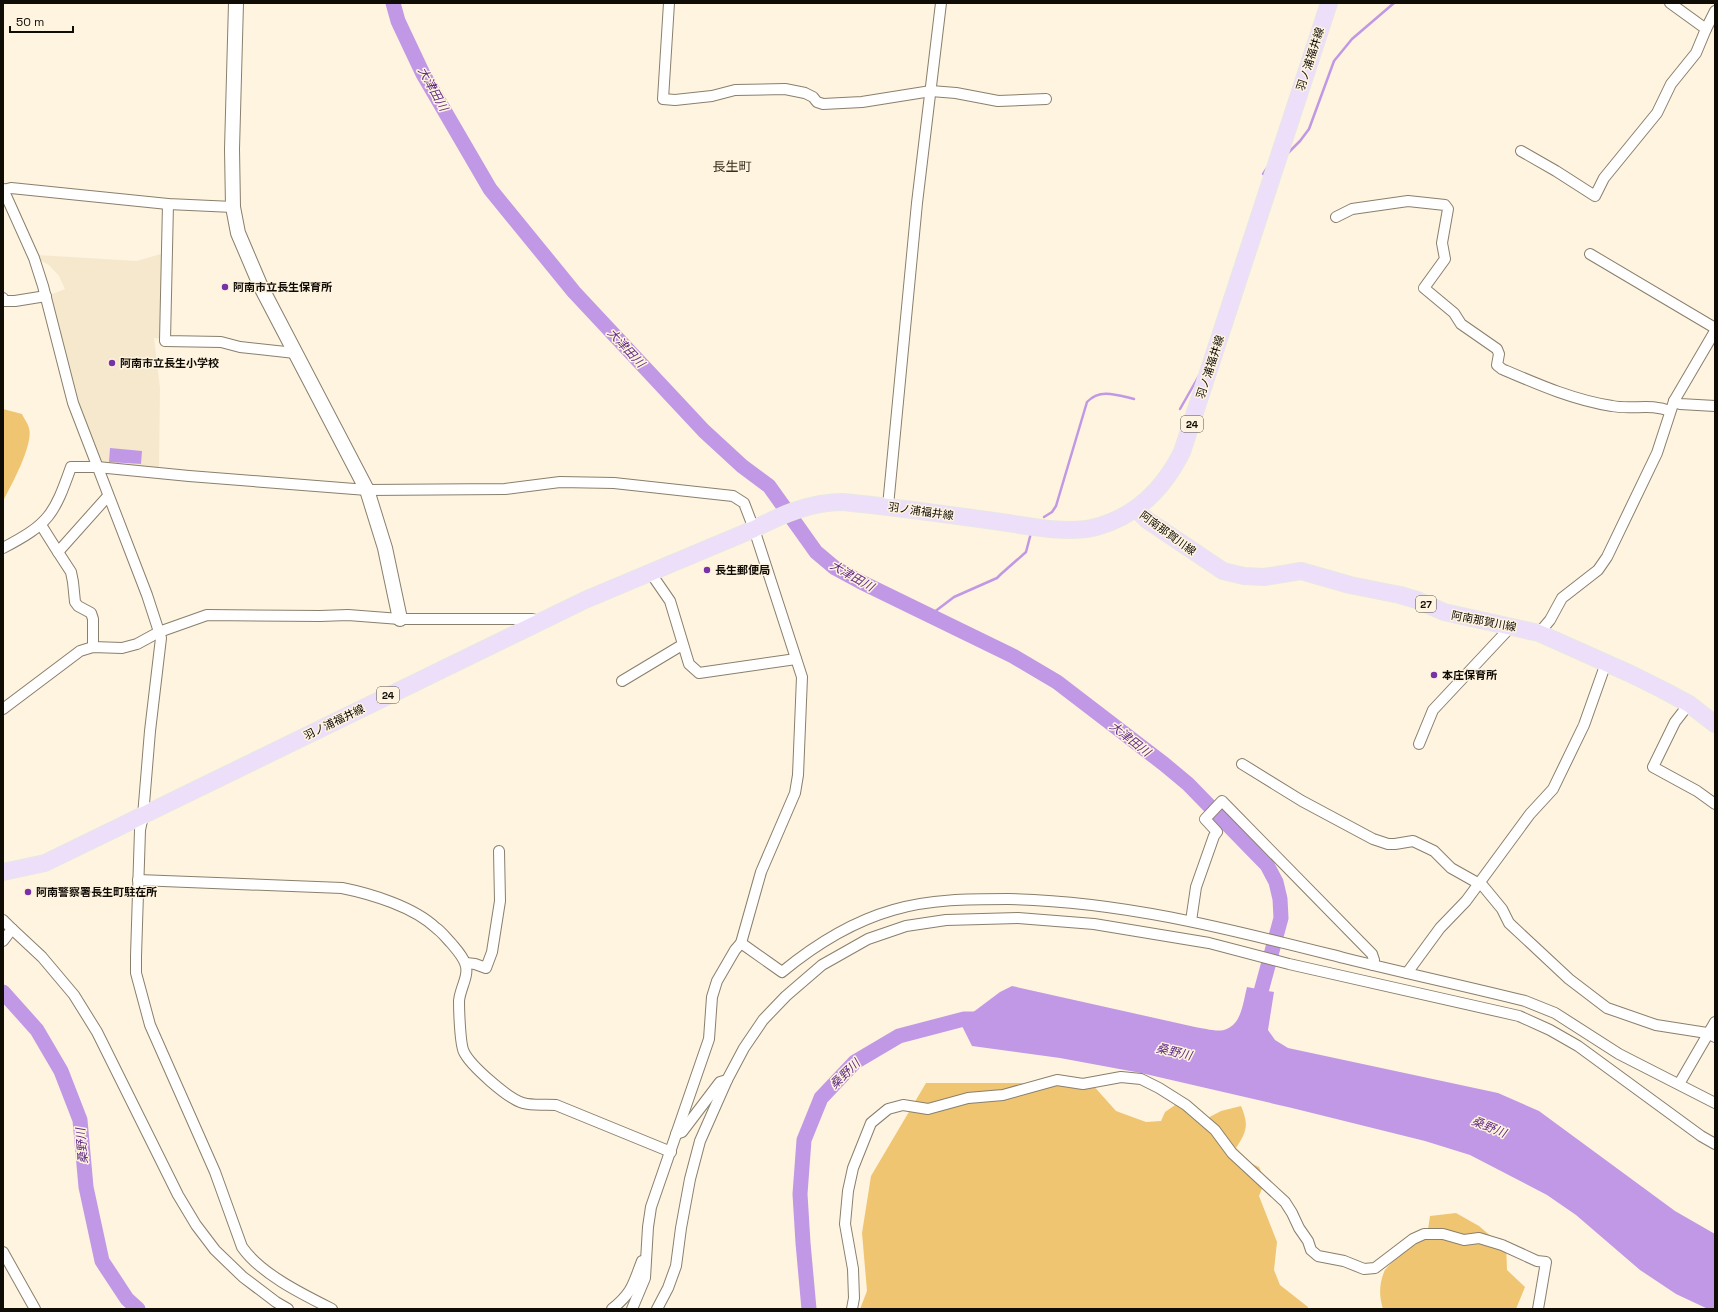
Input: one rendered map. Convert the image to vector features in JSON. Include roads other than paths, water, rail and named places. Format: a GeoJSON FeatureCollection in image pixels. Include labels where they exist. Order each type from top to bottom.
{"type":"FeatureCollection","features":[{"type":"Feature","properties":{"kind":"main road","name":"羽ノ浦福井線"},"geometry":{"type":"LineString","coordinates":[[3,872],[45,863],[542,621],[650,572],[754,529],[774,518],[803,508],[825,502],[843,502],[888,506],[1071,530],[1096,527],[1136,510],[1160,487],[1172,472],[1182,452],[1329,3]]}},
{"type":"Feature","properties":{"kind":"main road","name":"阿南那賀川線"},"geometry":{"type":"LineString","coordinates":[[1136,510],[1163,531],[1223,571],[1244,576],[1258,576],[1301,571],[1350,585],[1400,595],[1417,600],[1444,612],[1539,633],[1633,675],[1689,704],[1715,724]]}},
{"type":"Feature","properties":{"kind":"street"},"geometry":{"type":"LineString","coordinates":[[236,3],[232,149],[233,207],[238,233],[261,287],[367,490],[385,548],[400,619]]}},
{"type":"Feature","properties":{"kind":"street"},"geometry":{"type":"LineString","coordinates":[[669,3],[663,99],[675,100],[712,96],[735,90],[784,89],[805,92],[813,96],[817,102],[823,104],[862,102],[931,91],[956,93],[998,100],[1046,99]]}},
{"type":"Feature","properties":{"kind":"street"},"geometry":{"type":"LineString","coordinates":[[888,506],[901,364],[941,3]]}},
{"type":"Feature","properties":{"kind":"street"},"geometry":{"type":"LineString","coordinates":[[1670,3],[1706,29]]}},
{"type":"Feature","properties":{"kind":"street"},"geometry":{"type":"LineString","coordinates":[[1521,151],[1595,196],[1604,178],[1657,113],[1671,84],[1696,53],[1715,11]]}},
{"type":"Feature","properties":{"kind":"street"},"geometry":{"type":"LineString","coordinates":[[233,207],[168,204],[11,188],[3,190],[7,210],[34,258],[46,296],[73,402],[147,595],[161,638],[148,753],[143,816],[140,830],[136,973],[141,995],[150,1025],[214,1172],[242,1247],[247,1254],[279,1280],[332,1309]]}},
{"type":"Feature","properties":{"kind":"street"},"geometry":{"type":"LineString","coordinates":[[1336,217],[1352,209],[1408,200],[1445,205],[1448,209],[1442,243],[1445,259],[1424,288],[1454,313],[1460,324],[1497,349],[1499,354],[1497,365],[1502,369],[1546,388],[1614,407],[1654,407],[1680,404],[1715,406]]}},
{"type":"Feature","properties":{"kind":"street"},"geometry":{"type":"LineString","coordinates":[[168,204],[165,341],[222,342],[240,347],[295,352]]}},
{"type":"Feature","properties":{"kind":"street"},"geometry":{"type":"LineString","coordinates":[[1590,254],[1715,328]]}},
{"type":"Feature","properties":{"kind":"street"},"geometry":{"type":"LineString","coordinates":[[3,298],[4,301],[15,301],[46,296]]}},
{"type":"Feature","properties":{"kind":"street"},"geometry":{"type":"LineString","coordinates":[[1539,633],[1550,620],[1562,598],[1598,570],[1607,558],[1657,453],[1672,406],[1715,331]]}},
{"type":"Feature","properties":{"kind":"street"},"geometry":{"type":"LineString","coordinates":[[3,548],[41,525],[49,516],[56,504],[71,467],[97,467],[367,490],[505,489],[560,482],[614,483],[733,496],[744,503],[754,529],[802,677],[798,775],[795,793],[761,872],[741,943],[735,950],[718,981],[712,997],[709,1039],[651,1207],[648,1227],[645,1278],[632,1309]]}},
{"type":"Feature","properties":{"kind":"street"},"geometry":{"type":"LineString","coordinates":[[58,552],[108,496]]}},
{"type":"Feature","properties":{"kind":"street"},"geometry":{"type":"LineString","coordinates":[[41,525],[71,572],[75,602],[78,606],[91,613],[93,619],[93,647]]}},
{"type":"Feature","properties":{"kind":"street"},"geometry":{"type":"LineString","coordinates":[[650,572],[670,601],[682,645],[689,664],[694,670],[699,673],[796,660]]}},
{"type":"Feature","properties":{"kind":"street"},"geometry":{"type":"LineString","coordinates":[[3,709],[74,654],[93,647],[122,648],[137,644],[159,632],[207,615],[348,615],[400,619],[532,619],[542,621]]}},
{"type":"Feature","properties":{"kind":"street"},"geometry":{"type":"LineString","coordinates":[[1419,744],[1433,710],[1506,632],[1507,626]]}},
{"type":"Feature","properties":{"kind":"street"},"geometry":{"type":"LineString","coordinates":[[622,681],[682,645]]}},
{"type":"Feature","properties":{"kind":"street"},"geometry":{"type":"LineString","coordinates":[[1407,973],[1440,928],[1466,901],[1530,814],[1553,789],[1584,725],[1606,663]]}},
{"type":"Feature","properties":{"kind":"street"},"geometry":{"type":"LineString","coordinates":[[1689,704],[1675,722],[1653,767],[1696,791],[1715,804]]}},
{"type":"Feature","properties":{"kind":"street"},"geometry":{"type":"LineString","coordinates":[[1242,764],[1302,801],[1373,839],[1388,844],[1413,840],[1434,851],[1451,868],[1483,886],[1502,909],[1509,923],[1569,979],[1607,1008],[1656,1025],[1711,1035]]}},
{"type":"Feature","properties":{"kind":"street"},"geometry":{"type":"LineString","coordinates":[[1191,921],[1196,887],[1214,836],[1217,832],[1205,819],[1222,801],[1372,954],[1374,960],[1373,965]]}},
{"type":"Feature","properties":{"kind":"street"},"geometry":{"type":"LineString","coordinates":[[466,963],[475,964],[482,968],[486,968],[492,952],[500,901],[499,851]]}},
{"type":"Feature","properties":{"kind":"street"},"geometry":{"type":"LineString","coordinates":[[138,880],[342,888],[367,893],[384,899],[424,918],[436,928],[466,963],[467,974],[460,991],[459,1003],[463,1050],[468,1060],[500,1089],[520,1102],[531,1105],[556,1105],[671,1152]]}},
{"type":"Feature","properties":{"kind":"street"},"geometry":{"type":"LineString","coordinates":[[741,943],[782,972],[828,937],[861,920],[925,903],[956,899],[1044,900],[1091,904],[1149,912],[1525,1001],[1555,1013],[1619,1054],[1715,1103]]}},
{"type":"Feature","properties":{"kind":"street"},"geometry":{"type":"LineString","coordinates":[[657,1309],[668,1288],[676,1266],[685,1207],[700,1141],[727,1080],[744,1048],[763,1020],[786,996],[822,965],[861,943],[906,926],[946,920],[1018,918],[1094,924],[1209,943],[1312,969],[1519,1016],[1550,1030],[1578,1046],[1701,1136],[1715,1144]]}},
{"type":"Feature","properties":{"kind":"street"},"geometry":{"type":"LineString","coordinates":[[3,920],[8,935],[42,957],[74,995],[97,1032],[178,1195],[196,1226],[215,1250],[243,1277],[288,1309]]}},
{"type":"Feature","properties":{"kind":"street"},"geometry":{"type":"LineString","coordinates":[[1679,1084],[1711,1035],[1715,1022]]}},
{"type":"Feature","properties":{"kind":"street"},"geometry":{"type":"LineString","coordinates":[[852,1309],[854,1298],[853,1269],[845,1224],[848,1191],[853,1168],[871,1123],[888,1110],[903,1105],[928,1108],[968,1098],[1003,1095],[1057,1080],[1083,1084],[1122,1077],[1141,1079],[1159,1088],[1186,1105],[1215,1130],[1232,1153],[1285,1202],[1292,1213],[1298,1228],[1308,1240],[1311,1250],[1318,1256],[1344,1261],[1364,1269],[1375,1268],[1413,1239],[1424,1234],[1443,1234],[1464,1240],[1479,1238],[1502,1245],[1536,1261],[1546,1262],[1538,1309]]}},
{"type":"Feature","properties":{"kind":"street"},"geometry":{"type":"LineString","coordinates":[[676,1134],[682,1132],[720,1082],[727,1080]]}},
{"type":"Feature","properties":{"kind":"street"},"geometry":{"type":"LineString","coordinates":[[3,1252],[35,1309]]}},
{"type":"Feature","properties":{"kind":"street"},"geometry":{"type":"LineString","coordinates":[[612,1309],[633,1288],[646,1254]]}},
{"type":"Feature","properties":{"kind":"street"},"geometry":{"type":"LineString","coordinates":[[28,1298],[28,1309]]}},
{"type":"Feature","properties":{"kind":"water"},"geometry":{"type":"Polygon","coordinates":[[[110,448],[142,451],[141,464],[109,462],[110,448]]]}},
{"type":"Feature","properties":{"kind":"water"},"geometry":{"type":"Polygon","coordinates":[[[1012,986],[1217,1031],[1224,1030],[1235,1023],[1243,1006],[1247,987],[1274,992],[1268,1030],[1275,1040],[1288,1048],[1498,1093],[1539,1111],[1675,1211],[1715,1234],[1715,1309],[1708,1309],[1676,1294],[1640,1270],[1576,1215],[1547,1195],[1470,1155],[1425,1141],[1141,1073],[1060,1058],[972,1046],[960,1022],[1000,992],[1012,986]]]}},
{"type":"Feature","properties":{"kind":"waterway","name":"大津田川"},"geometry":{"type":"LineString","coordinates":[[393,3],[398,21],[423,74],[490,189],[574,292],[704,431],[742,466],[769,486],[816,552],[835,568],[1013,656],[1057,682],[1188,784],[1267,865],[1276,882],[1280,899],[1281,918],[1256,1010]]}},
{"type":"Feature","properties":{"kind":"waterway"},"geometry":{"type":"LineString","coordinates":[[1287,154],[1309,129],[1334,61],[1352,39],[1394,3]]}},
{"type":"Feature","properties":{"kind":"waterway"},"geometry":{"type":"LineString","coordinates":[[1263,174],[1267,168]]}},
{"type":"Feature","properties":{"kind":"waterway"},"geometry":{"type":"LineString","coordinates":[[1180,409],[1200,374]]}},
{"type":"Feature","properties":{"kind":"waterway"},"geometry":{"type":"LineString","coordinates":[[1044,517],[1052,512],[1056,506],[1087,402],[1097,395],[1103,394],[1115,394],[1134,399]]}},
{"type":"Feature","properties":{"kind":"waterway"},"geometry":{"type":"LineString","coordinates":[[929,616],[954,597],[997,578],[1026,552],[1031,533]]}},
{"type":"Feature","properties":{"kind":"waterway","name":"桑野川"},"geometry":{"type":"LineString","coordinates":[[3,992],[37,1030],[61,1071],[80,1120],[86,1187],[102,1261],[127,1299],[138,1309]]}},
{"type":"Feature","properties":{"kind":"waterway","name":"桑野川"},"geometry":{"type":"LineString","coordinates":[[809,1309],[800,1194],[804,1140],[821,1098],[855,1062],[899,1036],[964,1019],[982,1019]]}},
{"type":"Feature","properties":{"kind":"place","name":"阿南市立長生保育所"},"geometry":{"type":"Point","coordinates":[225,287]}},
{"type":"Feature","properties":{"kind":"place","name":"阿南市立長生小学校"},"geometry":{"type":"Point","coordinates":[112,363]}},
{"type":"Feature","properties":{"kind":"place","name":"長生郵便局"},"geometry":{"type":"Point","coordinates":[707,570]}},
{"type":"Feature","properties":{"kind":"place","name":"本庄保育所"},"geometry":{"type":"Point","coordinates":[1434,675]}},
{"type":"Feature","properties":{"kind":"place","name":"阿南警察署長生町駐在所"},"geometry":{"type":"Point","coordinates":[28,892]}},
{"type":"Feature","properties":{"kind":"district","name":"長生町"},"geometry":{"type":"Point","coordinates":[732,166]}}]}
